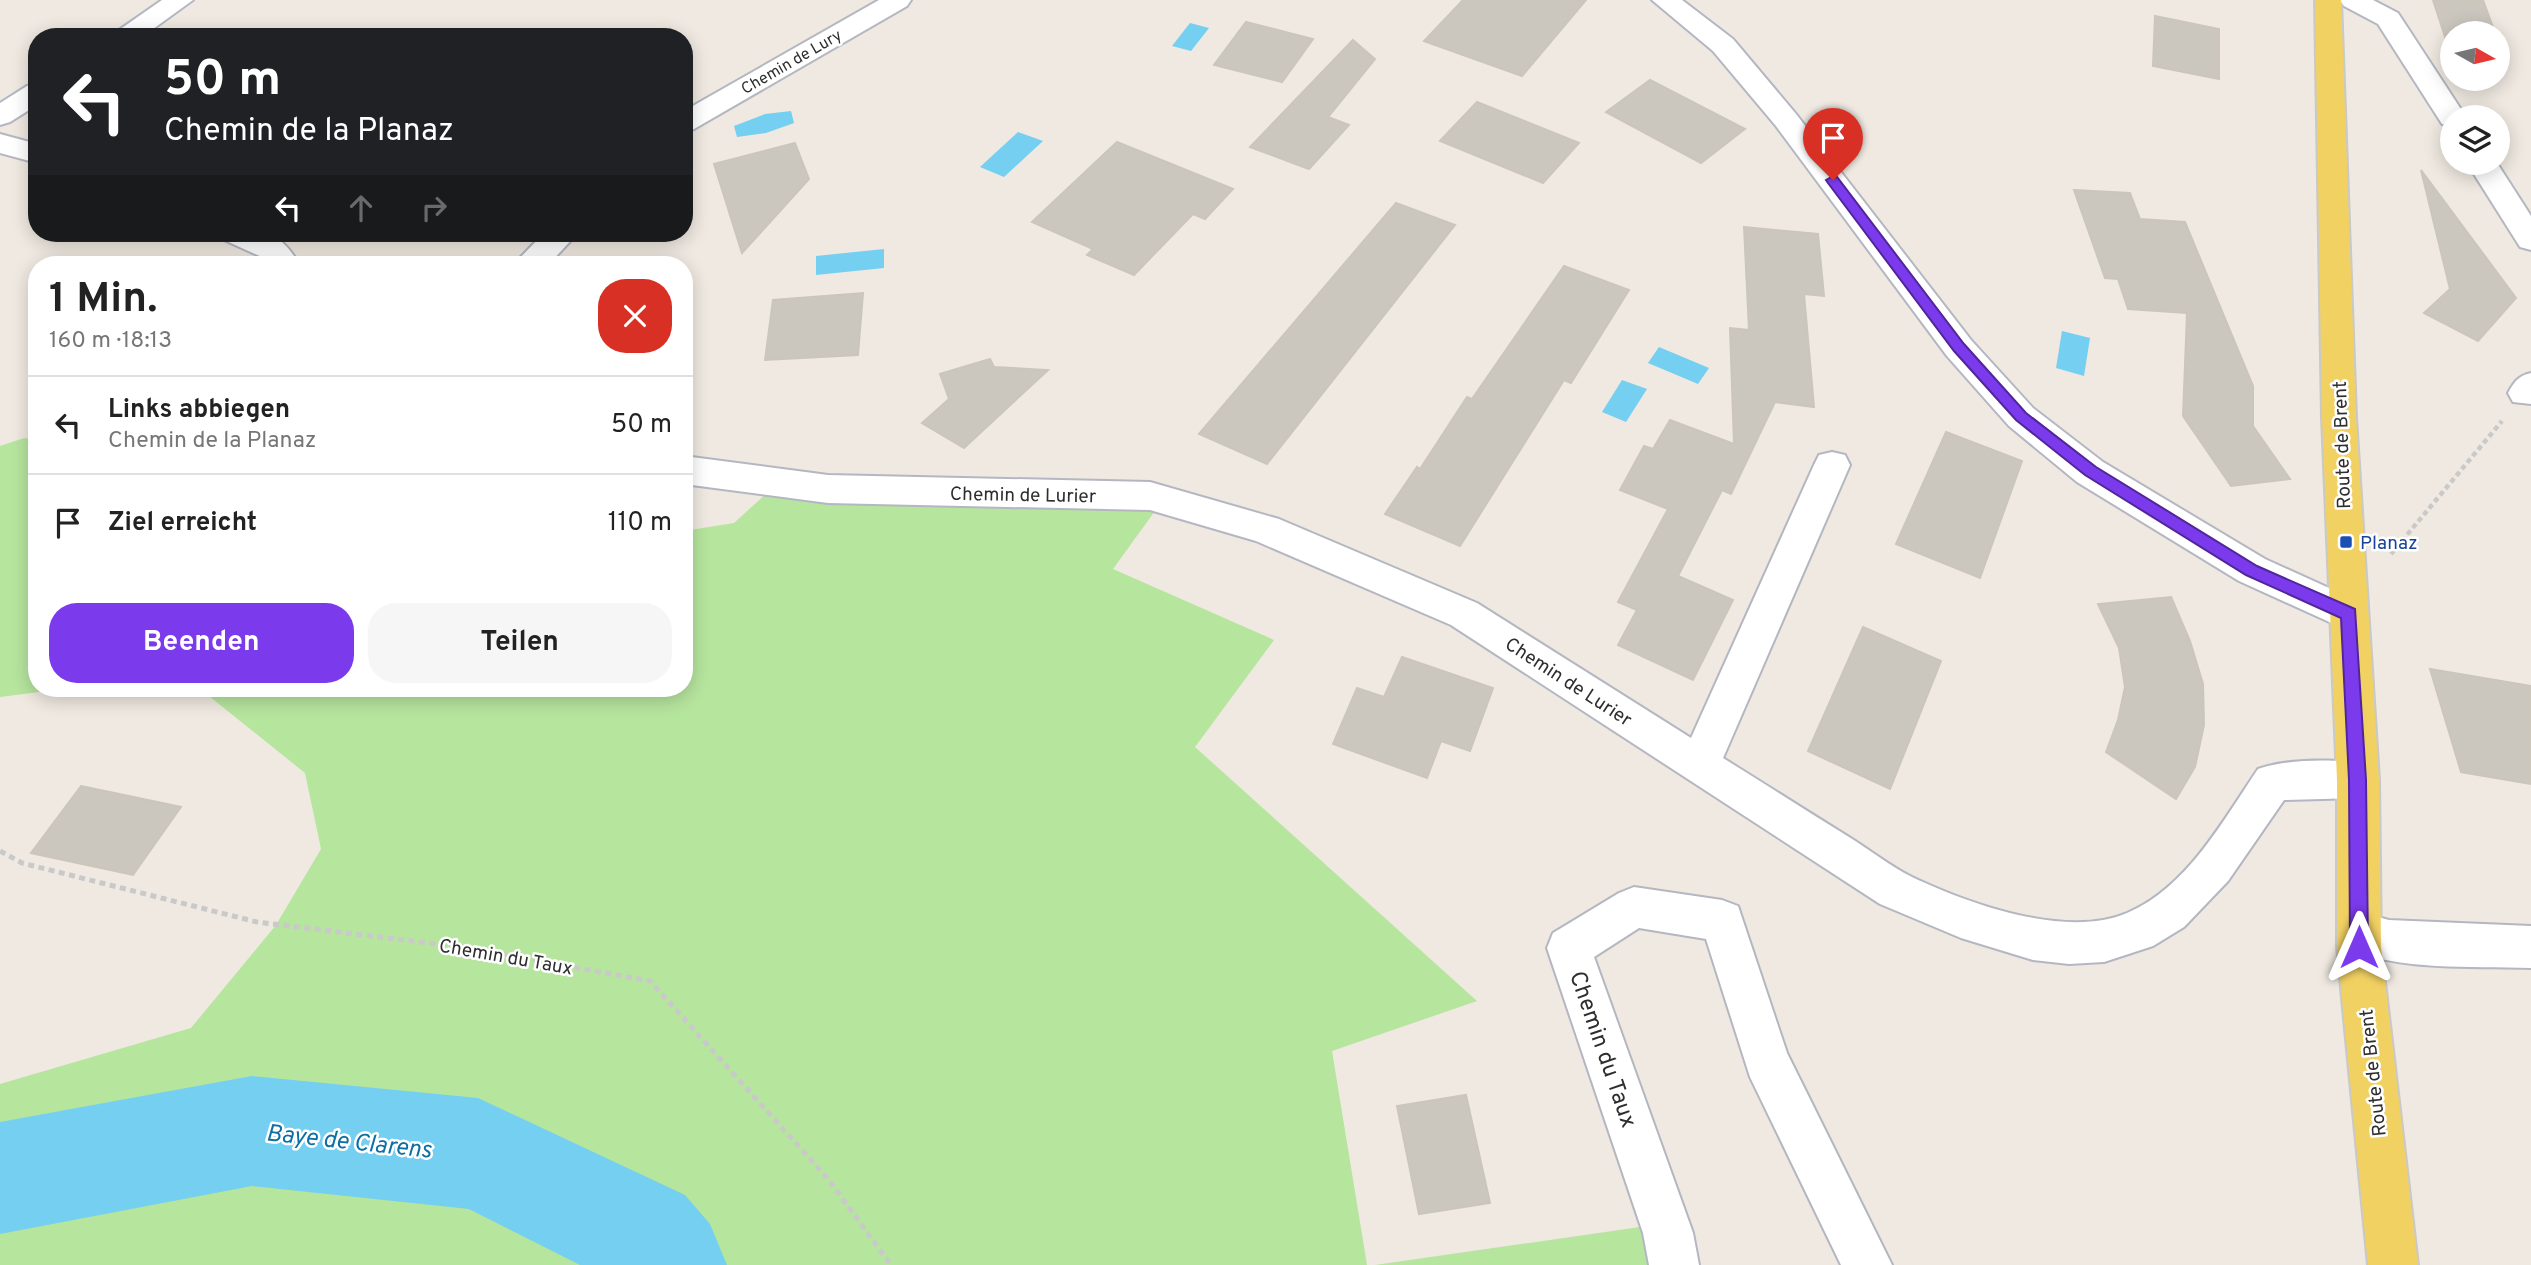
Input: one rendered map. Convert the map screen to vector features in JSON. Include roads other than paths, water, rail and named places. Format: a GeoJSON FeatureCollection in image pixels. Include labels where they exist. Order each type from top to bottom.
{"type":"FeatureCollection","features":[{"type":"Feature","properties":{"kind":"main road","name":"Route de Brent"},"geometry":{"type":"LineString","coordinates":[[2328,0],[2339,417],[2357,780],[2359,933],[2393,1265]]}},
{"type":"Feature","properties":{"kind":"street"},"geometry":{"type":"LineString","coordinates":[[137,28],[180,0]]}},
{"type":"Feature","properties":{"kind":"street","name":"Chemin de Lury"},"geometry":{"type":"LineString","coordinates":[[693,118],[898,0]]}},
{"type":"Feature","properties":{"kind":"street"},"geometry":{"type":"LineString","coordinates":[[1665,0],[1723,45],[1828,173],[1959,348],[2021,417],[2090,471],[2252,570],[2349,606]]}},
{"type":"Feature","properties":{"kind":"street"},"geometry":{"type":"LineString","coordinates":[[2353,0],[2388,19],[2444,105]]}},
{"type":"Feature","properties":{"kind":"street"},"geometry":{"type":"LineString","coordinates":[[0,116],[28,98]]}},
{"type":"Feature","properties":{"kind":"street"},"geometry":{"type":"LineString","coordinates":[[0,142],[28,151]]}},
{"type":"Feature","properties":{"kind":"street"},"geometry":{"type":"LineString","coordinates":[[2490,175],[2531,240]]}},
{"type":"Feature","properties":{"kind":"street"},"geometry":{"type":"LineString","coordinates":[[256,242],[276,251],[279,256]]}},
{"type":"Feature","properties":{"kind":"street"},"geometry":{"type":"LineString","coordinates":[[538,256],[553,242]]}},
{"type":"Feature","properties":{"kind":"street"},"geometry":{"type":"LineString","coordinates":[[1700,764],[1832,465]]}},
{"type":"Feature","properties":{"kind":"street","name":"Chemin de Lurier"},"geometry":{"type":"LineString","coordinates":[[693,471],[828,489],[1150,496],[1266,529],[1464,614],[1895,890],[1963,920],[2054,944],[2123,937],[2169,912],[2220,860],[2273,782],[2357,780]]}},
{"type":"Feature","properties":{"kind":"street","name":"Chemin du Taux"},"geometry":{"type":"LineString","coordinates":[[1674,1265],[1668,1233],[1569,948],[1634,907],[1722,921],[1766,1061],[1867,1265]]}},
{"type":"Feature","properties":{"kind":"street"},"geometry":{"type":"LineString","coordinates":[[2359,933],[2389,941],[2531,947]]}},
{"type":"Feature","properties":{"kind":"water"},"geometry":{"type":"Polygon","coordinates":[[[1190,23],[1209,28],[1191,51],[1172,46],[1190,23]]]}},
{"type":"Feature","properties":{"kind":"water"},"geometry":{"type":"Polygon","coordinates":[[[791,111],[794,123],[766,133],[737,137],[734,126],[765,114],[791,111]]]}},
{"type":"Feature","properties":{"kind":"water"},"geometry":{"type":"Polygon","coordinates":[[[1018,132],[1043,141],[1004,177],[980,167],[1018,132]]]}},
{"type":"Feature","properties":{"kind":"water"},"geometry":{"type":"Polygon","coordinates":[[[884,249],[884,268],[816,275],[816,256],[884,249]]]}},
{"type":"Feature","properties":{"kind":"water"},"geometry":{"type":"Polygon","coordinates":[[[2062,331],[2090,338],[2084,376],[2056,368],[2062,331]]]}},
{"type":"Feature","properties":{"kind":"water"},"geometry":{"type":"Polygon","coordinates":[[[1659,347],[1709,368],[1698,384],[1648,363],[1659,347]]]}},
{"type":"Feature","properties":{"kind":"water"},"geometry":{"type":"Polygon","coordinates":[[[1622,380],[1647,389],[1626,422],[1602,412],[1622,380]]]}},
{"type":"Feature","properties":{"kind":"waterway","name":"Baye de Clarens"},"geometry":{"type":"LineString","coordinates":[[0,1178],[252,1131],[478,1154],[644,1236],[669,1265]]}},
{"type":"Feature","properties":{"kind":"place","name":"Planaz"},"geometry":{"type":"Point","coordinates":[2346,542]}}]}
